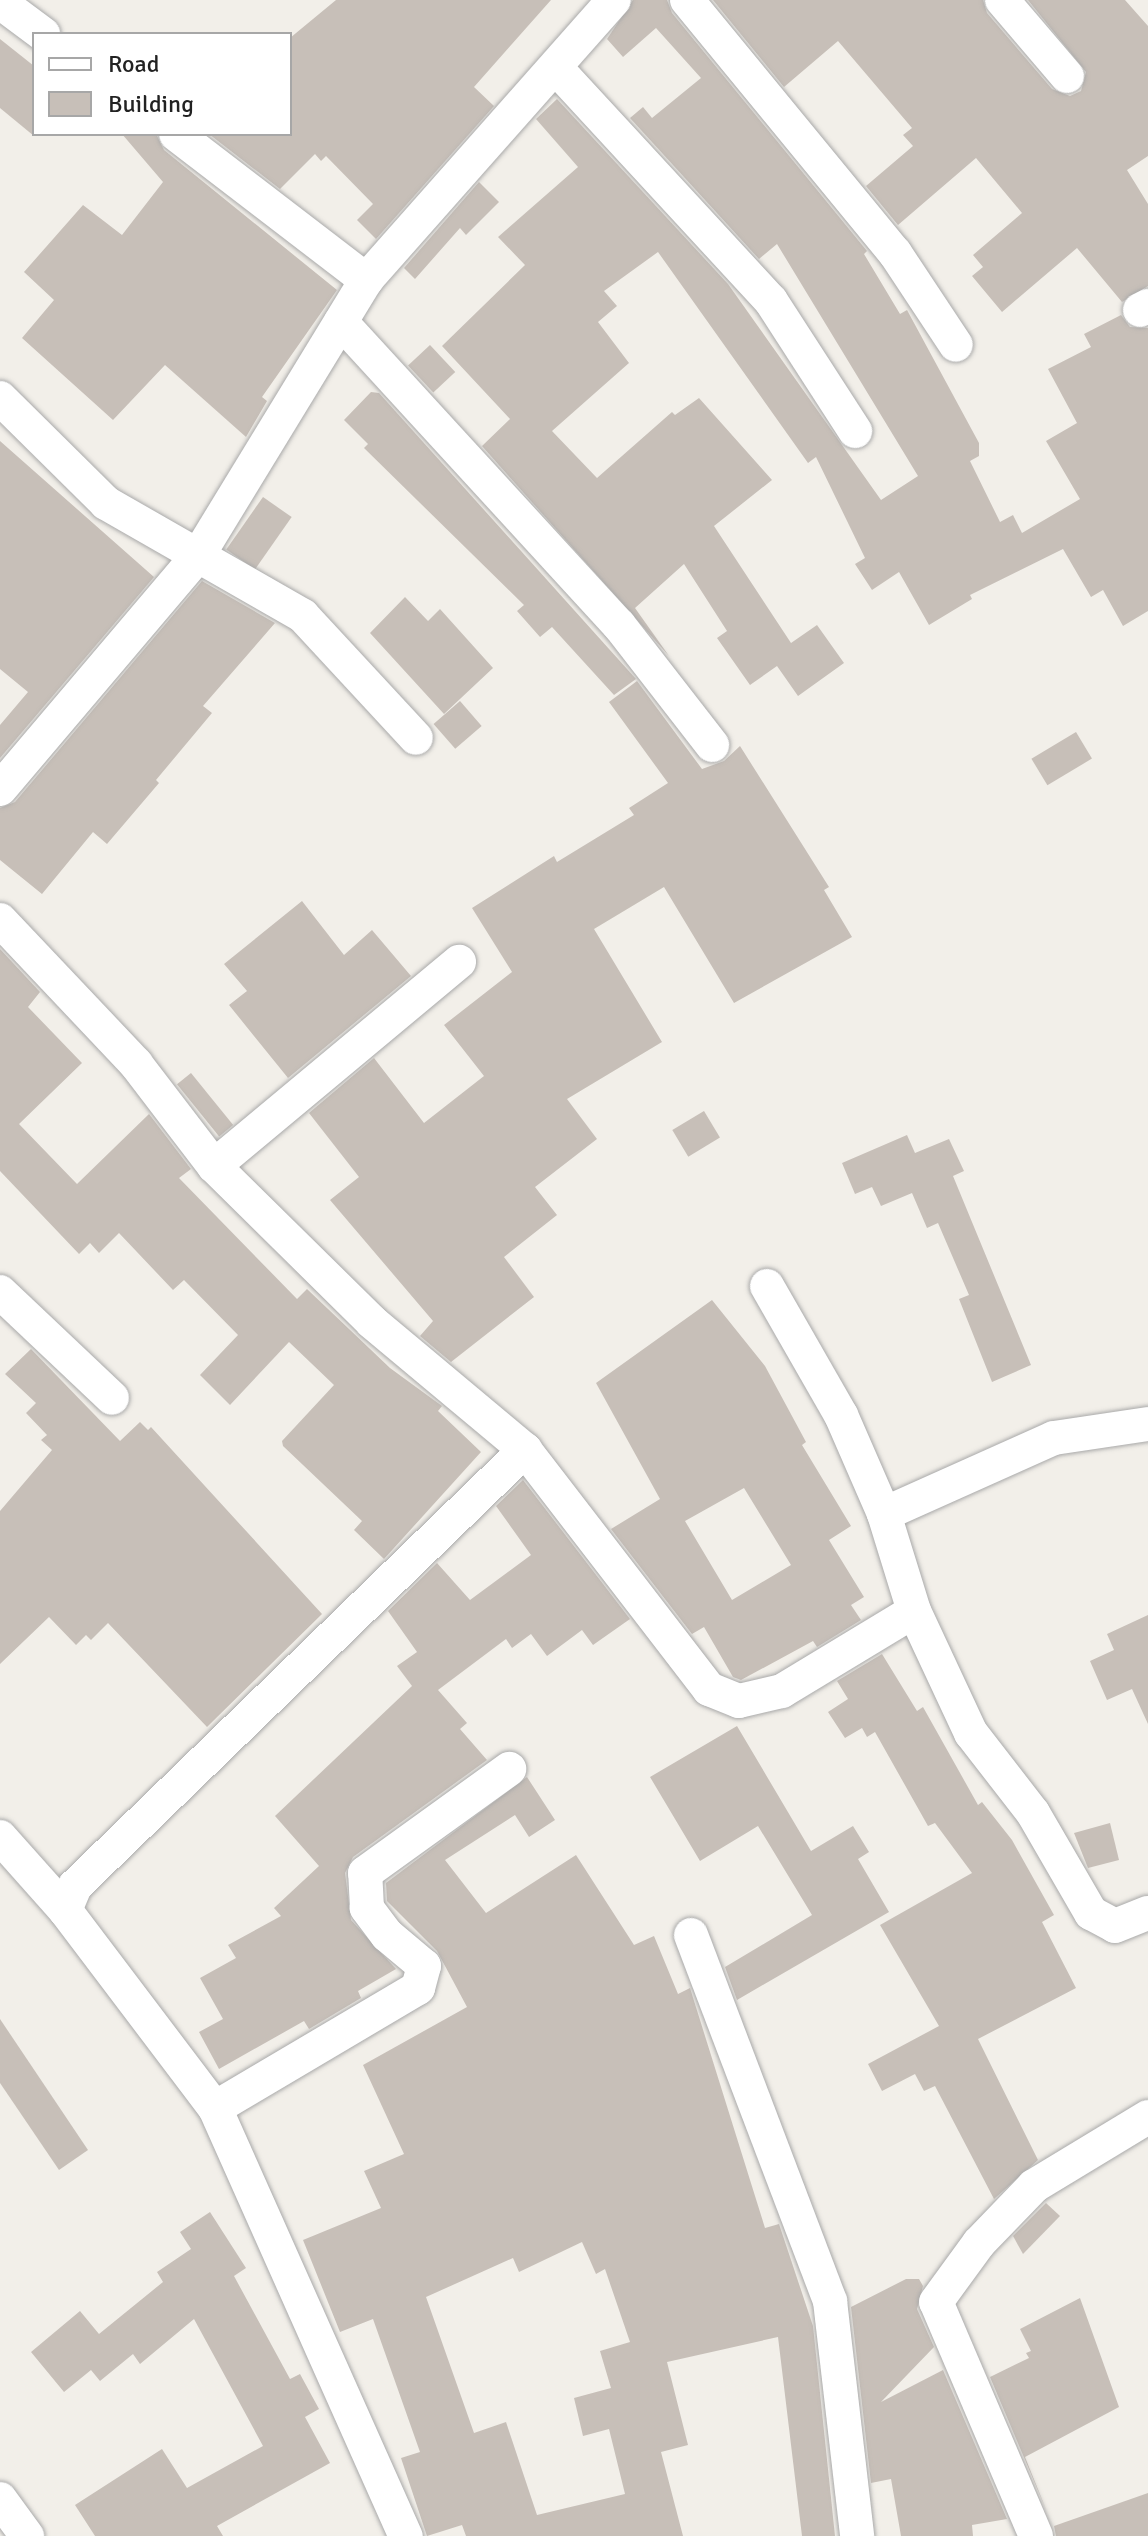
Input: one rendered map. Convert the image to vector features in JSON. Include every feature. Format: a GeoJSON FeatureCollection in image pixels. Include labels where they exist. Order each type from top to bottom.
{"type":"FeatureCollection","features":[{"type":"Feature","properties":{"kind":"street"},"geometry":{"type":"LineString","coordinates":[[0,789],[199,554],[366,280],[614,0]]}},
{"type":"Feature","properties":{"kind":"street"},"geometry":{"type":"LineString","coordinates":[[687,0],[895,253],[956,345]]}},
{"type":"Feature","properties":{"kind":"street"},"geometry":{"type":"LineString","coordinates":[[1002,0],[1067,76]]}},
{"type":"Feature","properties":{"kind":"street"},"geometry":{"type":"LineString","coordinates":[[0,2],[40,32]]}},
{"type":"Feature","properties":{"kind":"street"},"geometry":{"type":"LineString","coordinates":[[556,68],[771,301],[855,431]]}},
{"type":"Feature","properties":{"kind":"street"},"geometry":{"type":"LineString","coordinates":[[179,136],[366,280]]}},
{"type":"Feature","properties":{"kind":"street"},"geometry":{"type":"LineString","coordinates":[[341,322],[619,625],[712,745]]}},
{"type":"Feature","properties":{"kind":"street"},"geometry":{"type":"LineString","coordinates":[[0,398],[106,503],[303,616],[416,738]]}},
{"type":"Feature","properties":{"kind":"street"},"geometry":{"type":"LineString","coordinates":[[0,920],[136,1064],[214,1166],[372,1322],[525,1450],[709,1689],[739,1701],[782,1691],[914,1611]]}},
{"type":"Feature","properties":{"kind":"street"},"geometry":{"type":"LineString","coordinates":[[214,1166],[459,962]]}},
{"type":"Feature","properties":{"kind":"street"},"geometry":{"type":"LineString","coordinates":[[767,1286],[841,1415],[884,1514],[914,1611],[971,1733],[1033,1813],[1091,1913],[1115,1926],[1148,1913]]}},
{"type":"Feature","properties":{"kind":"street"},"geometry":{"type":"LineString","coordinates":[[0,1292],[112,1398]]}},
{"type":"Feature","properties":{"kind":"street"},"geometry":{"type":"LineString","coordinates":[[884,1514],[1054,1438],[1148,1424]]}},
{"type":"Feature","properties":{"kind":"street"},"geometry":{"type":"LineString","coordinates":[[65,1910],[75,1886],[525,1450]]}},
{"type":"Feature","properties":{"kind":"street"},"geometry":{"type":"LineString","coordinates":[[215,2108],[418,1988],[424,1966],[387,1935],[367,1908],[365,1873],[509,1769]]}},
{"type":"Feature","properties":{"kind":"street"},"geometry":{"type":"LineString","coordinates":[[0,1837],[65,1910],[215,2108],[406,2536]]}},
{"type":"Feature","properties":{"kind":"street"},"geometry":{"type":"LineString","coordinates":[[691,1935],[830,2301],[857,2536]]}},
{"type":"Feature","properties":{"kind":"street"},"geometry":{"type":"LineString","coordinates":[[1036,2536],[936,2302],[979,2243],[1034,2186],[1145,2130]]}},
{"type":"Feature","properties":{"kind":"street"},"geometry":{"type":"LineString","coordinates":[[0,2499],[27,2536]]}},
{"type":"Feature","properties":{"kind":"building"},"geometry":{"type":"Polygon","coordinates":[[[336,0],[551,0],[474,87],[494,106],[376,239],[357,220],[373,204],[326,156],[321,161],[315,154],[280,189],[212,136],[292,136],[292,36],[336,0]]]}},
{"type":"Feature","properties":{"kind":"building"},"geometry":{"type":"Polygon","coordinates":[[[633,0],[667,0],[672,13],[867,251],[864,254],[900,314],[907,310],[979,443],[979,456],[970,461],[1000,522],[1013,515],[1022,533],[1080,499],[1046,441],[1077,423],[1048,369],[1091,347],[1084,334],[1121,315],[1130,327],[1148,328],[1148,611],[1123,626],[1103,590],[1091,597],[1063,549],[970,595],[972,599],[929,625],[899,572],[872,590],[855,564],[865,558],[816,457],[808,463],[658,252],[604,291],[617,306],[598,322],[629,363],[552,431],[597,478],[672,412],[675,415],[699,398],[772,480],[714,526],[791,643],[817,625],[844,663],[798,696],[777,666],[750,685],[717,638],[727,631],[684,564],[635,608],[669,656],[482,446],[510,419],[442,346],[525,265],[498,237],[578,167],[536,119],[557,99],[728,284],[881,500],[918,476],[777,244],[759,259],[630,118],[643,107],[652,118],[701,78],[656,28],[623,57],[607,39],[633,0]]]}},
{"type":"Feature","properties":{"kind":"building"},"geometry":{"type":"Polygon","coordinates":[[[713,0],[983,0],[987,13],[1052,89],[1070,96],[1081,91],[1086,72],[1028,0],[1125,0],[1148,26],[1148,156],[1127,170],[1148,204],[1148,286],[1122,302],[1077,248],[1002,312],[972,276],[983,267],[973,255],[1022,213],[976,158],[898,225],[866,186],[913,146],[903,135],[912,128],[838,41],[784,87],[713,0]]]}},
{"type":"Feature","properties":{"kind":"building"},"geometry":{"type":"Polygon","coordinates":[[[0,39],[32,64],[32,134],[0,108],[0,39]]]}},
{"type":"Feature","properties":{"kind":"building"},"geometry":{"type":"Polygon","coordinates":[[[124,136],[157,136],[164,150],[337,290],[262,397],[267,401],[246,437],[165,365],[113,420],[22,338],[54,300],[24,272],[83,205],[122,235],[163,182],[124,136]]]}},
{"type":"Feature","properties":{"kind":"building"},"geometry":{"type":"Polygon","coordinates":[[[479,182],[499,202],[466,235],[460,228],[415,279],[404,268],[479,182]]]}},
{"type":"Feature","properties":{"kind":"building"},"geometry":{"type":"Polygon","coordinates":[[[430,345],[455,372],[433,393],[408,365],[430,345]]]}},
{"type":"Feature","properties":{"kind":"building"},"geometry":{"type":"Polygon","coordinates":[[[371,392],[379,393],[636,679],[614,695],[552,627],[540,637],[517,611],[524,605],[364,448],[368,444],[344,420],[371,392]]]}},
{"type":"Feature","properties":{"kind":"building"},"geometry":{"type":"Polygon","coordinates":[[[0,441],[154,577],[0,758],[0,725],[28,692],[0,669],[0,441]]]}},
{"type":"Feature","properties":{"kind":"building"},"geometry":{"type":"Polygon","coordinates":[[[263,497],[292,517],[255,570],[226,549],[263,497]]]}},
{"type":"Feature","properties":{"kind":"building"},"geometry":{"type":"Polygon","coordinates":[[[202,581],[275,623],[203,706],[212,713],[156,780],[159,783],[107,844],[93,832],[42,894],[0,860],[0,808],[15,802],[202,581]]]}},
{"type":"Feature","properties":{"kind":"building"},"geometry":{"type":"Polygon","coordinates":[[[405,597],[428,621],[440,609],[493,668],[444,714],[370,633],[405,597]]]}},
{"type":"Feature","properties":{"kind":"building"},"geometry":{"type":"Polygon","coordinates":[[[637,681],[702,769],[724,761],[740,746],[829,887],[824,890],[852,937],[734,1003],[664,887],[594,929],[662,1042],[567,1099],[597,1139],[535,1187],[557,1215],[504,1257],[534,1297],[451,1362],[420,1336],[433,1321],[330,1200],[359,1177],[309,1113],[374,1058],[424,1123],[484,1076],[444,1025],[512,972],[472,908],[554,856],[557,862],[634,815],[629,808],[668,783],[609,702],[637,681]]]}},
{"type":"Feature","properties":{"kind":"building"},"geometry":{"type":"Polygon","coordinates":[[[460,701],[482,726],[455,749],[434,724],[460,701]]]}},
{"type":"Feature","properties":{"kind":"building"},"geometry":{"type":"Polygon","coordinates":[[[1076,732],[1092,759],[1047,785],[1031,759],[1076,732]]]}},
{"type":"Feature","properties":{"kind":"building"},"geometry":{"type":"Polygon","coordinates":[[[302,901],[344,955],[372,930],[411,976],[288,1078],[229,1005],[247,991],[224,964],[302,901]]]}},
{"type":"Feature","properties":{"kind":"building"},"geometry":{"type":"Polygon","coordinates":[[[0,949],[40,992],[28,1007],[82,1063],[19,1124],[77,1184],[149,1114],[191,1169],[179,1178],[297,1299],[307,1289],[390,1368],[442,1406],[438,1411],[481,1452],[384,1559],[354,1530],[362,1521],[283,1446],[282,1441],[334,1385],[289,1342],[230,1405],[200,1375],[238,1335],[184,1280],[173,1290],[119,1233],[99,1253],[90,1243],[79,1254],[0,1171],[0,949]]]}},
{"type":"Feature","properties":{"kind":"building"},"geometry":{"type":"Polygon","coordinates":[[[191,1073],[233,1125],[219,1136],[177,1084],[191,1073]]]}},
{"type":"Feature","properties":{"kind":"building"},"geometry":{"type":"Polygon","coordinates":[[[704,1111],[720,1138],[688,1157],[672,1130],[704,1111]]]}},
{"type":"Feature","properties":{"kind":"building"},"geometry":{"type":"Polygon","coordinates":[[[907,1135],[915,1153],[949,1139],[964,1171],[953,1176],[1031,1365],[992,1382],[959,1299],[969,1295],[938,1223],[927,1228],[912,1193],[881,1206],[872,1187],[855,1194],[842,1163],[907,1135]]]}},
{"type":"Feature","properties":{"kind":"building"},"geometry":{"type":"Polygon","coordinates":[[[712,1300],[765,1366],[806,1442],[802,1445],[851,1526],[829,1540],[864,1597],[851,1605],[861,1620],[817,1647],[813,1641],[741,1680],[733,1677],[704,1627],[692,1634],[611,1529],[660,1499],[596,1383],[712,1300]],[[744,1488],[685,1521],[732,1600],[791,1565],[744,1488]]]}},
{"type":"Feature","properties":{"kind":"building"},"geometry":{"type":"Polygon","coordinates":[[[31,1349],[120,1441],[140,1422],[148,1430],[151,1427],[322,1614],[207,1727],[108,1623],[91,1640],[86,1635],[76,1645],[49,1617],[0,1664],[0,1511],[52,1450],[41,1440],[47,1435],[26,1413],[36,1403],[5,1374],[31,1349]]]}},
{"type":"Feature","properties":{"kind":"building"},"geometry":{"type":"Polygon","coordinates":[[[523,1480],[630,1619],[593,1645],[582,1630],[547,1656],[531,1634],[512,1648],[506,1639],[438,1690],[467,1723],[460,1729],[487,1760],[353,1857],[345,1873],[351,1920],[396,1969],[358,1991],[361,1998],[309,2029],[304,2021],[219,2069],[199,2032],[223,2019],[200,1978],[236,1958],[228,1945],[281,1916],[274,1908],[319,1866],[275,1816],[412,1686],[397,1666],[417,1652],[388,1611],[437,1563],[470,1600],[531,1555],[496,1506],[523,1480]]]}},
{"type":"Feature","properties":{"kind":"building"},"geometry":{"type":"Polygon","coordinates":[[[1148,1615],[1148,1724],[1132,1689],[1107,1700],[1090,1661],[1114,1650],[1107,1634],[1148,1615]]]}},
{"type":"Feature","properties":{"kind":"building"},"geometry":{"type":"Polygon","coordinates":[[[882,1654],[917,1711],[923,1707],[978,1805],[982,1802],[1012,1840],[1054,1915],[1042,1922],[1076,1988],[978,2039],[1038,2160],[994,2199],[935,2086],[924,2091],[915,2074],[882,2091],[868,2064],[939,2026],[880,1925],[972,1873],[935,1823],[928,1826],[875,1732],[867,1737],[862,1728],[845,1738],[828,1712],[848,1699],[837,1681],[882,1654]]]}},
{"type":"Feature","properties":{"kind":"building"},"geometry":{"type":"Polygon","coordinates":[[[737,1726],[811,1851],[853,1826],[869,1852],[858,1859],[889,1912],[737,2000],[725,1967],[812,1915],[758,1826],[700,1861],[650,1777],[737,1726]]]}},
{"type":"Feature","properties":{"kind":"building"},"geometry":{"type":"Polygon","coordinates":[[[527,1777],[555,1820],[529,1837],[515,1815],[445,1860],[486,1913],[576,1855],[634,1945],[654,1936],[678,1994],[690,1988],[765,2228],[779,2224],[813,2326],[835,2536],[802,2536],[778,2337],[667,2362],[688,2445],[661,2452],[683,2536],[466,2536],[462,2525],[427,2536],[401,2458],[420,2452],[373,2319],[340,2332],[303,2240],[381,2208],[364,2171],[404,2154],[363,2065],[467,2007],[437,1951],[387,1901],[386,1883],[527,1777]],[[582,2242],[519,2272],[513,2258],[426,2297],[474,2433],[506,2422],[537,2515],[625,2494],[609,2429],[583,2436],[574,2398],[611,2388],[600,2351],[630,2342],[605,2269],[596,2274],[582,2242]]]}},
{"type":"Feature","properties":{"kind":"building"},"geometry":{"type":"Polygon","coordinates":[[[1110,1823],[1119,1860],[1088,1868],[1074,1833],[1110,1823]]]}},
{"type":"Feature","properties":{"kind":"building"},"geometry":{"type":"Polygon","coordinates":[[[0,2019],[88,2150],[59,2170],[0,2083],[0,2019]]]}},
{"type":"Feature","properties":{"kind":"building"},"geometry":{"type":"Polygon","coordinates":[[[1046,2203],[1060,2216],[1023,2254],[1013,2236],[1046,2203]]]}},
{"type":"Feature","properties":{"kind":"building"},"geometry":{"type":"Polygon","coordinates":[[[210,2212],[246,2268],[234,2276],[290,2379],[300,2374],[319,2409],[305,2417],[330,2463],[217,2526],[223,2536],[95,2536],[75,2505],[162,2449],[187,2488],[263,2446],[194,2319],[140,2364],[133,2354],[100,2381],[91,2370],[64,2392],[31,2352],[80,2311],[99,2334],[163,2282],[157,2272],[191,2249],[180,2232],[210,2212]]]}},
{"type":"Feature","properties":{"kind":"building"},"geometry":{"type":"Polygon","coordinates":[[[906,2279],[919,2279],[923,2286],[917,2309],[934,2347],[881,2402],[943,2370],[1007,2519],[972,2525],[973,2536],[901,2536],[891,2479],[871,2483],[851,2307],[906,2279]]]}},
{"type":"Feature","properties":{"kind":"building"},"geometry":{"type":"Polygon","coordinates":[[[1080,2298],[1119,2407],[1025,2457],[1047,2512],[990,2377],[1029,2358],[1026,2353],[1031,2351],[1020,2329],[1080,2298]]]}},
{"type":"Feature","properties":{"kind":"building"},"geometry":{"type":"Polygon","coordinates":[[[1148,2493],[1148,2536],[1056,2536],[1054,2526],[1148,2493]]]}}]}
